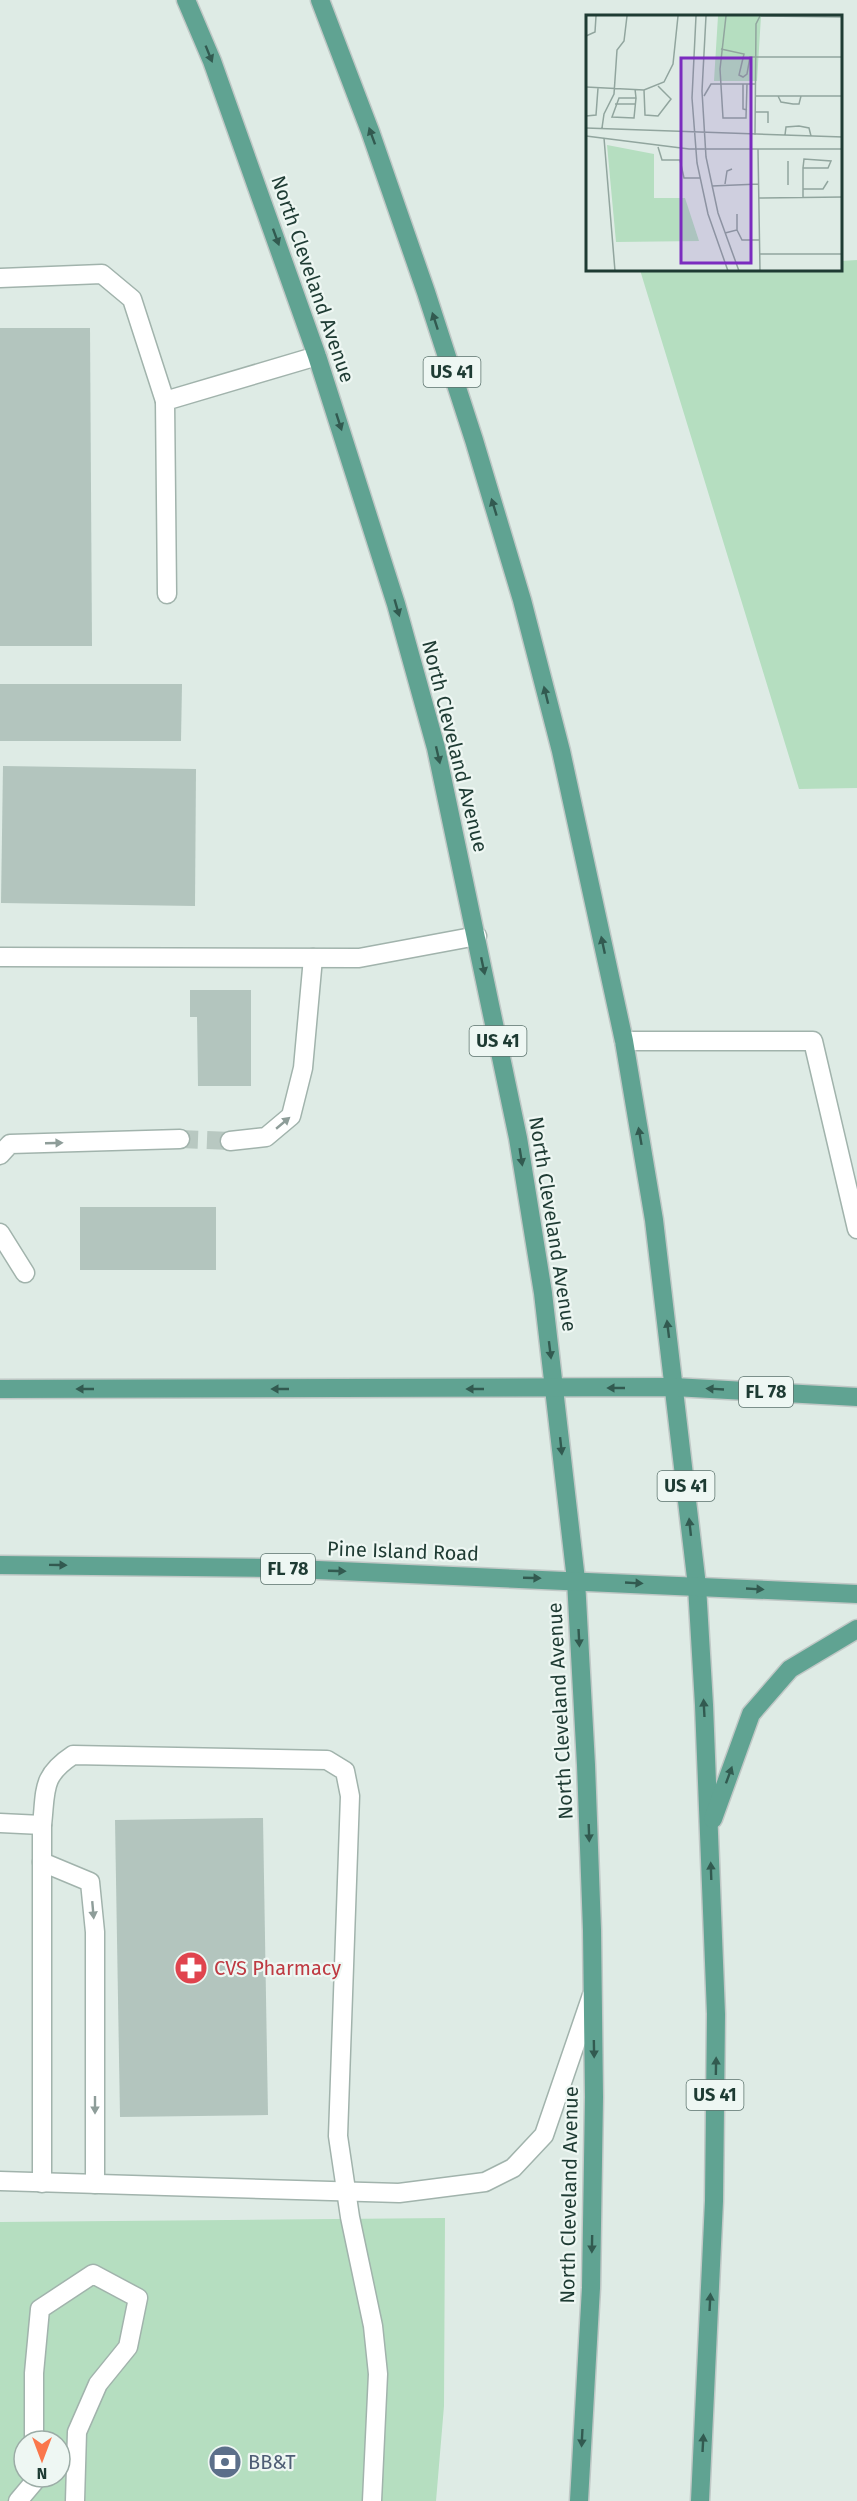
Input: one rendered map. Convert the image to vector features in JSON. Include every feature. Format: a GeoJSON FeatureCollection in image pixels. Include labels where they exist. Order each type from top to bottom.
{"type":"FeatureCollection","features":[{"type":"Feature","properties":{"kind":"main road","name":"North Cleveland Avenue"},"geometry":{"type":"LineString","coordinates":[[186,0],[212,61],[317,356],[396,604],[434,738],[518,1138],[543,1293],[576,1580],[586,1765],[593,1990],[591,2288],[579,2501]]}},
{"type":"Feature","properties":{"kind":"main road","name":"US 41"},"geometry":{"type":"LineString","coordinates":[[320,0],[370,131],[426,292],[519,588],[561,751],[624,1041],[654,1220],[697,1586],[716,2014],[714,2201],[700,2501]]}},
{"type":"Feature","properties":{"kind":"main road","name":"FL 78"},"geometry":{"type":"LineString","coordinates":[[0,1389],[674,1387],[857,1397]]}},
{"type":"Feature","properties":{"kind":"main road","name":"Pine Island Road"},"geometry":{"type":"LineString","coordinates":[[0,1565],[272,1568],[697,1586]]}},
{"type":"Feature","properties":{"kind":"main road","name":"FL 78"},"geometry":{"type":"LineString","coordinates":[[697,1586],[857,1594]]}},
{"type":"Feature","properties":{"kind":"main road"},"geometry":{"type":"LineString","coordinates":[[709,1830],[751,1714],[790,1669],[857,1629]]}},
{"type":"Feature","properties":{"kind":"lane"},"geometry":{"type":"LineString","coordinates":[[0,278],[102,273],[132,298],[165,401],[166,594]]}},
{"type":"Feature","properties":{"kind":"lane"},"geometry":{"type":"LineString","coordinates":[[165,401],[317,356]]}},
{"type":"Feature","properties":{"kind":"lane"},"geometry":{"type":"LineString","coordinates":[[0,957],[359,958],[477,936]]}},
{"type":"Feature","properties":{"kind":"lane"},"geometry":{"type":"LineString","coordinates":[[230,1141],[266,1137],[291,1116],[303,1068],[313,958]]}},
{"type":"Feature","properties":{"kind":"lane"},"geometry":{"type":"LineString","coordinates":[[624,1041],[813,1041],[857,1228]]}},
{"type":"Feature","properties":{"kind":"lane"},"geometry":{"type":"LineString","coordinates":[[0,1155],[10,1144],[180,1139]]}},
{"type":"Feature","properties":{"kind":"lane"},"geometry":{"type":"LineString","coordinates":[[0,1233],[25,1273]]}},
{"type":"Feature","properties":{"kind":"lane"},"geometry":{"type":"LineString","coordinates":[[42,2183],[42,1825],[47,1782],[57,1766],[74,1755],[327,1760],[345,1770],[350,1796],[338,2136],[346,2192],[373,2326],[378,2374],[372,2501]]}},
{"type":"Feature","properties":{"kind":"lane"},"geometry":{"type":"LineString","coordinates":[[0,1823],[42,1825]]}},
{"type":"Feature","properties":{"kind":"lane"},"geometry":{"type":"LineString","coordinates":[[42,1862],[90,1882],[95,1932],[95,2184]]}},
{"type":"Feature","properties":{"kind":"lane"},"geometry":{"type":"LineString","coordinates":[[0,2181],[399,2193],[485,2182],[513,2168],[544,2135],[593,1990]]}},
{"type":"Feature","properties":{"kind":"lane"},"geometry":{"type":"LineString","coordinates":[[34,2429],[34,2373],[40,2309],[93,2274],[138,2298],[128,2347],[98,2385],[76,2432],[75,2501]]}},
{"type":"Feature","properties":{"kind":"lane"},"geometry":{"type":"LineString","coordinates":[[18,2501],[28,2489]]}},
{"type":"Feature","properties":{"kind":"green space"},"geometry":{"type":"Polygon","coordinates":[[[857,260],[857,788],[799,789],[641,272],[842,272],[842,261],[857,260]]]}},
{"type":"Feature","properties":{"kind":"green space"},"geometry":{"type":"Polygon","coordinates":[[[445,2218],[444,2406],[436,2501],[0,2501],[0,2222],[445,2218]]]}},
{"type":"Feature","properties":{"kind":"building"},"geometry":{"type":"Polygon","coordinates":[[[0,328],[90,328],[92,646],[0,646],[0,328]]]}},
{"type":"Feature","properties":{"kind":"building"},"geometry":{"type":"Polygon","coordinates":[[[0,684],[182,684],[181,741],[0,741],[0,684]]]}},
{"type":"Feature","properties":{"kind":"building"},"geometry":{"type":"Polygon","coordinates":[[[3,766],[196,769],[195,906],[1,903],[3,766]]]}},
{"type":"Feature","properties":{"kind":"building"},"geometry":{"type":"Polygon","coordinates":[[[190,990],[251,990],[251,1086],[198,1086],[197,1017],[190,1017],[190,990]]]}},
{"type":"Feature","properties":{"kind":"building"},"geometry":{"type":"Polygon","coordinates":[[[80,1207],[216,1207],[216,1270],[80,1270],[80,1207]]]}},
{"type":"Feature","properties":{"kind":"building","name":"CVS Pharmacy"},"geometry":{"type":"Polygon","coordinates":[[[263,1818],[268,2115],[120,2117],[115,1820],[263,1818]]]}},
{"type":"Feature","properties":{"kind":"tunnel"},"geometry":{"type":"LineString","coordinates":[[180,1139],[230,1141]]}},
{"type":"Feature","properties":{"kind":"place","name":"CVS Pharmacy"},"geometry":{"type":"Point","coordinates":[191,1968]}},
{"type":"Feature","properties":{"kind":"place","name":"BB&T"},"geometry":{"type":"Point","coordinates":[225,2462]}}]}
